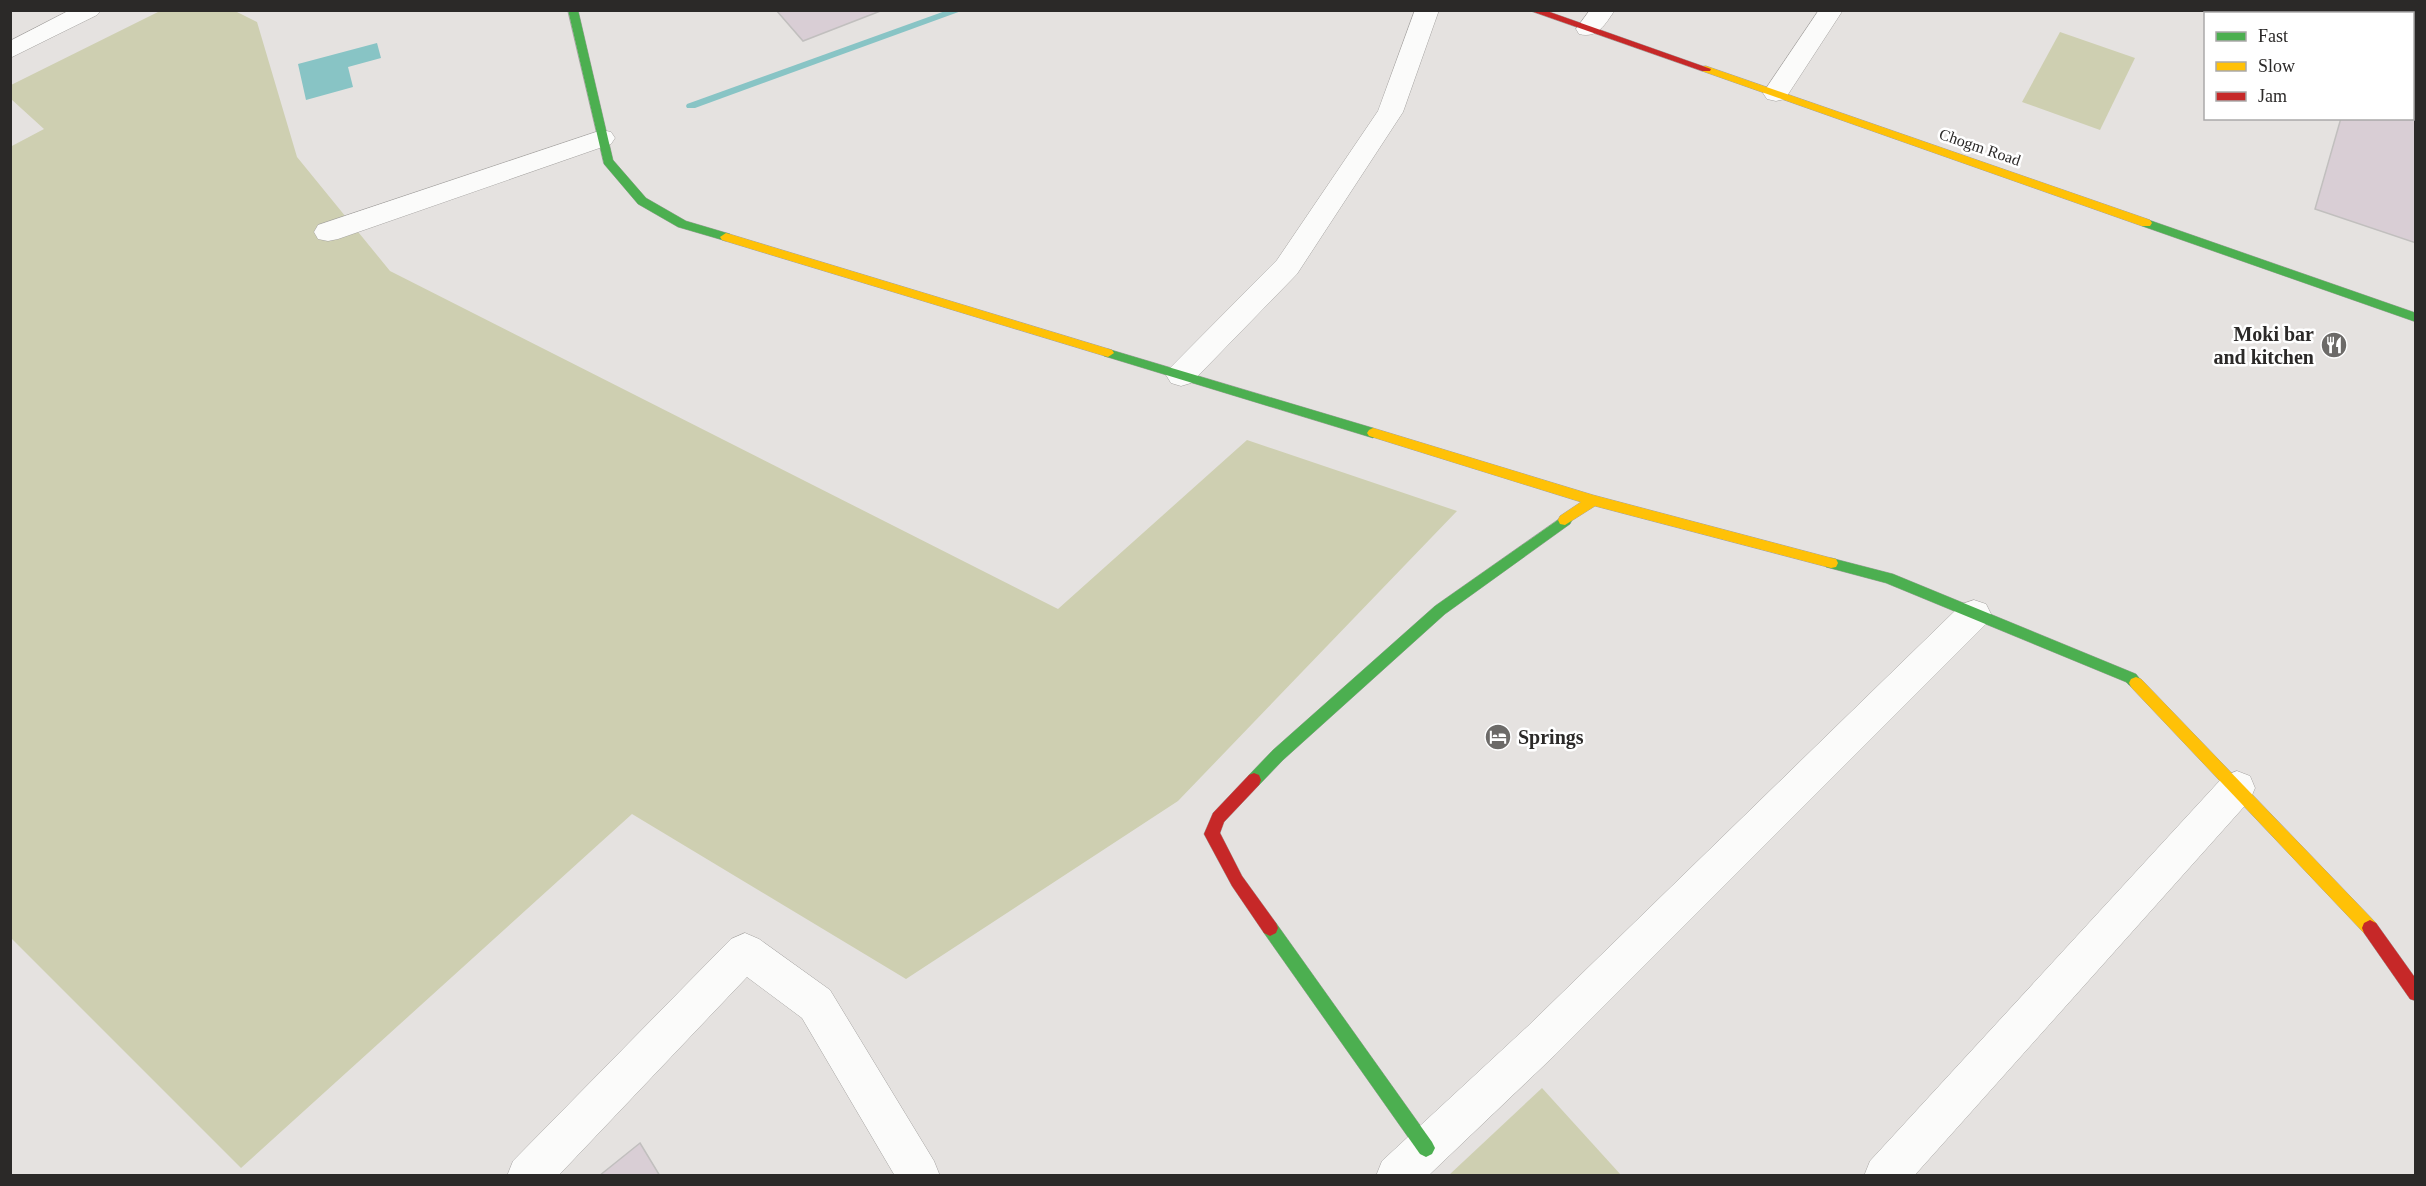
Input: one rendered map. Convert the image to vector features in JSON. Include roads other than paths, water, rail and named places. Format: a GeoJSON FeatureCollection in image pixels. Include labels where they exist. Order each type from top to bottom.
{"type":"FeatureCollection","features":[{"type":"Feature","properties":{"kind":"street"},"geometry":{"type":"LineString","coordinates":[[10,51],[89,10]]}},
{"type":"Feature","properties":{"kind":"street"},"geometry":{"type":"LineString","coordinates":[[573,10],[608,161],[642,201],[682,224],[1593,500],[1888,578],[2131,678],[2366,921],[2415,993]]}},
{"type":"Feature","properties":{"kind":"street"},"geometry":{"type":"LineString","coordinates":[[1180,375],[1287,267],[1390,112],[1427,10]]}},
{"type":"Feature","properties":{"kind":"street","name":"Chogm Road"},"geometry":{"type":"LineString","coordinates":[[1533,10],[2415,318]]}},
{"type":"Feature","properties":{"kind":"street"},"geometry":{"type":"LineString","coordinates":[[1588,29],[1604,10]]}},
{"type":"Feature","properties":{"kind":"street"},"geometry":{"type":"LineString","coordinates":[[1776,93],[1831,10]]}},
{"type":"Feature","properties":{"kind":"street"},"geometry":{"type":"LineString","coordinates":[[328,232],[602,138]]}},
{"type":"Feature","properties":{"kind":"street"},"geometry":{"type":"LineString","coordinates":[[1426,1148],[1236,881],[1212,834],[1218,818],[1278,755],[1440,610],[1593,500]]}},
{"type":"Feature","properties":{"kind":"street"},"geometry":{"type":"LineString","coordinates":[[1397,1176],[1542,1040],[1974,614]]}},
{"type":"Feature","properties":{"kind":"street"},"geometry":{"type":"LineString","coordinates":[[1885,1176],[2237,788]]}},
{"type":"Feature","properties":{"kind":"street"},"geometry":{"type":"LineString","coordinates":[[528,1176],[745,952],[816,1004],[919,1176]]}},
{"type":"Feature","properties":{"kind":"water"},"geometry":{"type":"Polygon","coordinates":[[[377,43],[381,58],[348,67],[353,87],[306,100],[298,64],[377,43]]]}},
{"type":"Feature","properties":{"kind":"waterway"},"geometry":{"type":"LineString","coordinates":[[691,106],[959,10]]}},
{"type":"Feature","properties":{"kind":"place","name":"Moki bar and kitchen"},"geometry":{"type":"Point","coordinates":[2334,345]}},
{"type":"Feature","properties":{"kind":"place","name":"Springs"},"geometry":{"type":"Point","coordinates":[1498,737]}}]}
